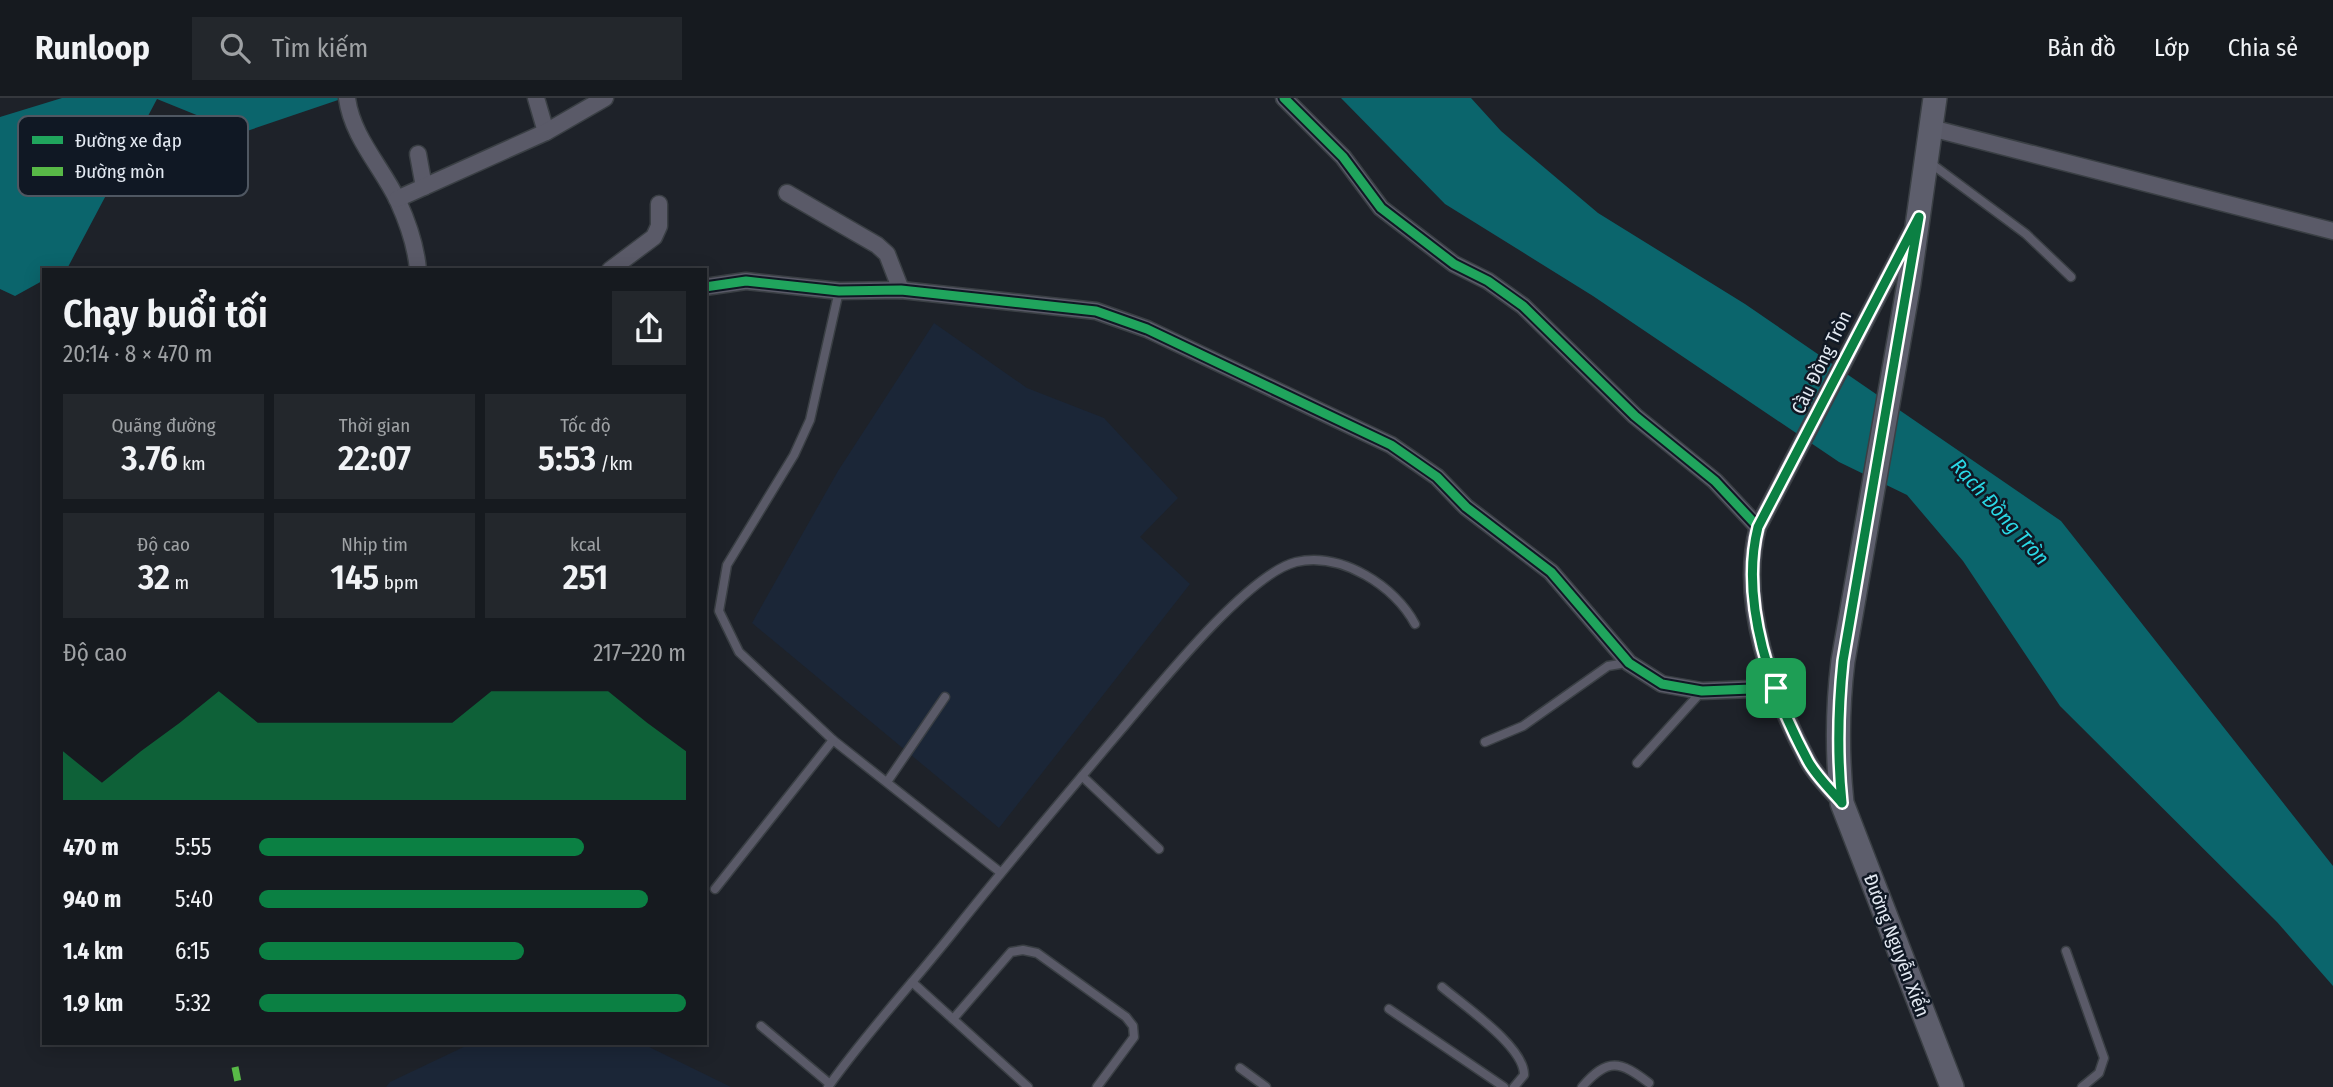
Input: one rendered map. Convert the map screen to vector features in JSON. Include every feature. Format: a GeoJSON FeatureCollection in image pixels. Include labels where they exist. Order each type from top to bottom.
{"type":"FeatureCollection","features":[{"type":"Feature","properties":{"kind":"main road"},"geometry":{"type":"LineString","coordinates":[[1919,217],[1935,98]]}},
{"type":"Feature","properties":{"kind":"main road","name":"Đường Nguyễn Xiển"},"geometry":{"type":"LineString","coordinates":[[1919,217],[1837,711],[1837,756],[1842,803],[1952,1087]]}},
{"type":"Feature","properties":{"kind":"street"},"geometry":{"type":"LineString","coordinates":[[536,98],[546,131]]}},
{"type":"Feature","properties":{"kind":"street"},"geometry":{"type":"LineString","coordinates":[[397,199],[546,131],[605,98]]}},
{"type":"Feature","properties":{"kind":"street"},"geometry":{"type":"LineString","coordinates":[[1284,98],[1343,157],[1381,208],[1454,264],[1488,281],[1522,306],[1635,416],[1715,481],[1758,527]]}},
{"type":"Feature","properties":{"kind":"street"},"geometry":{"type":"LineString","coordinates":[[348,106],[378,171],[397,199],[416,251],[418,268]]}},
{"type":"Feature","properties":{"kind":"street"},"geometry":{"type":"LineString","coordinates":[[1931,128],[2333,231]]}},
{"type":"Feature","properties":{"kind":"street"},"geometry":{"type":"LineString","coordinates":[[418,154],[424,187]]}},
{"type":"Feature","properties":{"kind":"street"},"geometry":{"type":"LineString","coordinates":[[787,193],[877,245],[887,254],[901,290]]}},
{"type":"Feature","properties":{"kind":"street"},"geometry":{"type":"LineString","coordinates":[[613,268],[654,237],[659,226],[659,204]]}},
{"type":"Feature","properties":{"kind":"street","name":"Cầu Đồng Tròn"},"geometry":{"type":"LineString","coordinates":[[1797,457],[1882,285],[1919,217]]}},
{"type":"Feature","properties":{"kind":"street"},"geometry":{"type":"LineString","coordinates":[[707,287],[746,281],[839,290],[901,290],[1096,311],[1158,334],[1391,445],[1437,477],[1466,507],[1551,572],[1629,663],[1662,684],[1702,691],[1776,688]]}},
{"type":"Feature","properties":{"kind":"street","name":"Đường Nguyễn Xiển"},"geometry":{"type":"LineString","coordinates":[[1797,457],[1758,527],[1751,562],[1752,585],[1760,631],[1776,688],[1809,763],[1842,803]]}},
{"type":"Feature","properties":{"kind":"lane"},"geometry":{"type":"LineString","coordinates":[[1927,160],[2026,234],[2071,277]]}},
{"type":"Feature","properties":{"kind":"lane"},"geometry":{"type":"LineString","coordinates":[[839,290],[810,420],[794,455],[727,565],[719,611],[739,652],[833,740],[1000,872]]}},
{"type":"Feature","properties":{"kind":"lane"},"geometry":{"type":"LineString","coordinates":[[761,1026],[829,1086],[1000,872],[1189,650],[1262,579],[1296,562],[1335,564],[1377,580],[1404,604],[1415,624]]}},
{"type":"Feature","properties":{"kind":"lane"},"geometry":{"type":"LineString","coordinates":[[1485,742],[1523,726],[1608,666],[1629,663]]}},
{"type":"Feature","properties":{"kind":"lane"},"geometry":{"type":"LineString","coordinates":[[1637,763],[1702,691]]}},
{"type":"Feature","properties":{"kind":"lane"},"geometry":{"type":"LineString","coordinates":[[887,782],[946,697]]}},
{"type":"Feature","properties":{"kind":"lane"},"geometry":{"type":"LineString","coordinates":[[715,889],[833,740]]}},
{"type":"Feature","properties":{"kind":"lane"},"geometry":{"type":"LineString","coordinates":[[1082,776],[1159,849]]}},
{"type":"Feature","properties":{"kind":"lane"},"geometry":{"type":"LineString","coordinates":[[953,1019],[1011,952],[1023,950],[1037,953],[1126,1017],[1133,1026],[1134,1037],[1097,1087]]}},
{"type":"Feature","properties":{"kind":"lane"},"geometry":{"type":"LineString","coordinates":[[2066,951],[2104,1058],[2099,1073],[2082,1087]]}},
{"type":"Feature","properties":{"kind":"lane"},"geometry":{"type":"LineString","coordinates":[[912,982],[1028,1087]]}},
{"type":"Feature","properties":{"kind":"lane"},"geometry":{"type":"LineString","coordinates":[[1442,987],[1493,1030],[1521,1059],[1524,1075],[1514,1087]]}},
{"type":"Feature","properties":{"kind":"lane"},"geometry":{"type":"LineString","coordinates":[[1389,1009],[1503,1087]]}},
{"type":"Feature","properties":{"kind":"lane"},"geometry":{"type":"LineString","coordinates":[[1583,1087],[1604,1066],[1615,1065],[1629,1068],[1649,1083]]}},
{"type":"Feature","properties":{"kind":"lane"},"geometry":{"type":"LineString","coordinates":[[1240,1068],[1266,1087]]}},
{"type":"Feature","properties":{"kind":"shaded area"},"geometry":{"type":"Polygon","coordinates":[[[934,323],[1027,388],[1104,418],[1178,498],[1140,537],[1190,584],[999,828],[752,623],[838,471],[934,323]]]}},
{"type":"Feature","properties":{"kind":"shaded area"},"geometry":{"type":"Polygon","coordinates":[[[468,1045],[645,1045],[731,1087],[386,1087],[390,1082],[468,1045]]]}},
{"type":"Feature","properties":{"kind":"water"},"geometry":{"type":"Polygon","coordinates":[[[62,98],[344,98],[248,131],[248,116],[199,116],[157,99],[148,116],[18,116],[18,196],[106,196],[68,267],[42,268],[42,281],[15,296],[0,289],[0,117],[62,98]]]}},
{"type":"Feature","properties":{"kind":"water","name":"Rạch Đồng Tròn"},"geometry":{"type":"Polygon","coordinates":[[[1341,98],[1471,98],[1501,131],[1598,213],[1745,304],[2061,521],[2333,866],[2333,986],[2277,922],[2060,706],[1963,561],[1907,495],[1839,462],[1593,296],[1445,204],[1341,98]]]}},
{"type":"Feature","properties":{"kind":"marked path"},"geometry":{"type":"LineString","coordinates":[[235,1067],[239,1087]]}},
{"type":"Feature","properties":{"kind":"cycle path"},"geometry":{"type":"LineString","coordinates":[[1284,98],[1343,157],[1381,208],[1454,264],[1488,281],[1523,306],[1635,416],[1715,481],[1758,527]]}},
{"type":"Feature","properties":{"kind":"cycle path"},"geometry":{"type":"LineString","coordinates":[[1842,803],[1808,761],[1771,677],[1756,616],[1752,586],[1753,556],[1758,527],[1919,217]]}},
{"type":"Feature","properties":{"kind":"cycle path"},"geometry":{"type":"LineString","coordinates":[[707,287],[746,281],[839,291],[901,290],[1096,311],[1147,329],[1391,445],[1437,477],[1466,507],[1551,572],[1629,663],[1662,684],[1702,691],[1776,688]]}},
{"type":"Feature","properties":{"kind":"route"},"geometry":{"type":"LineString","coordinates":[[1919,217],[1843,661],[1837,711],[1837,756],[1842,803],[1809,763],[1776,688],[1760,631],[1752,585],[1751,562],[1758,527],[1797,457],[1882,285],[1919,217]]}}]}
